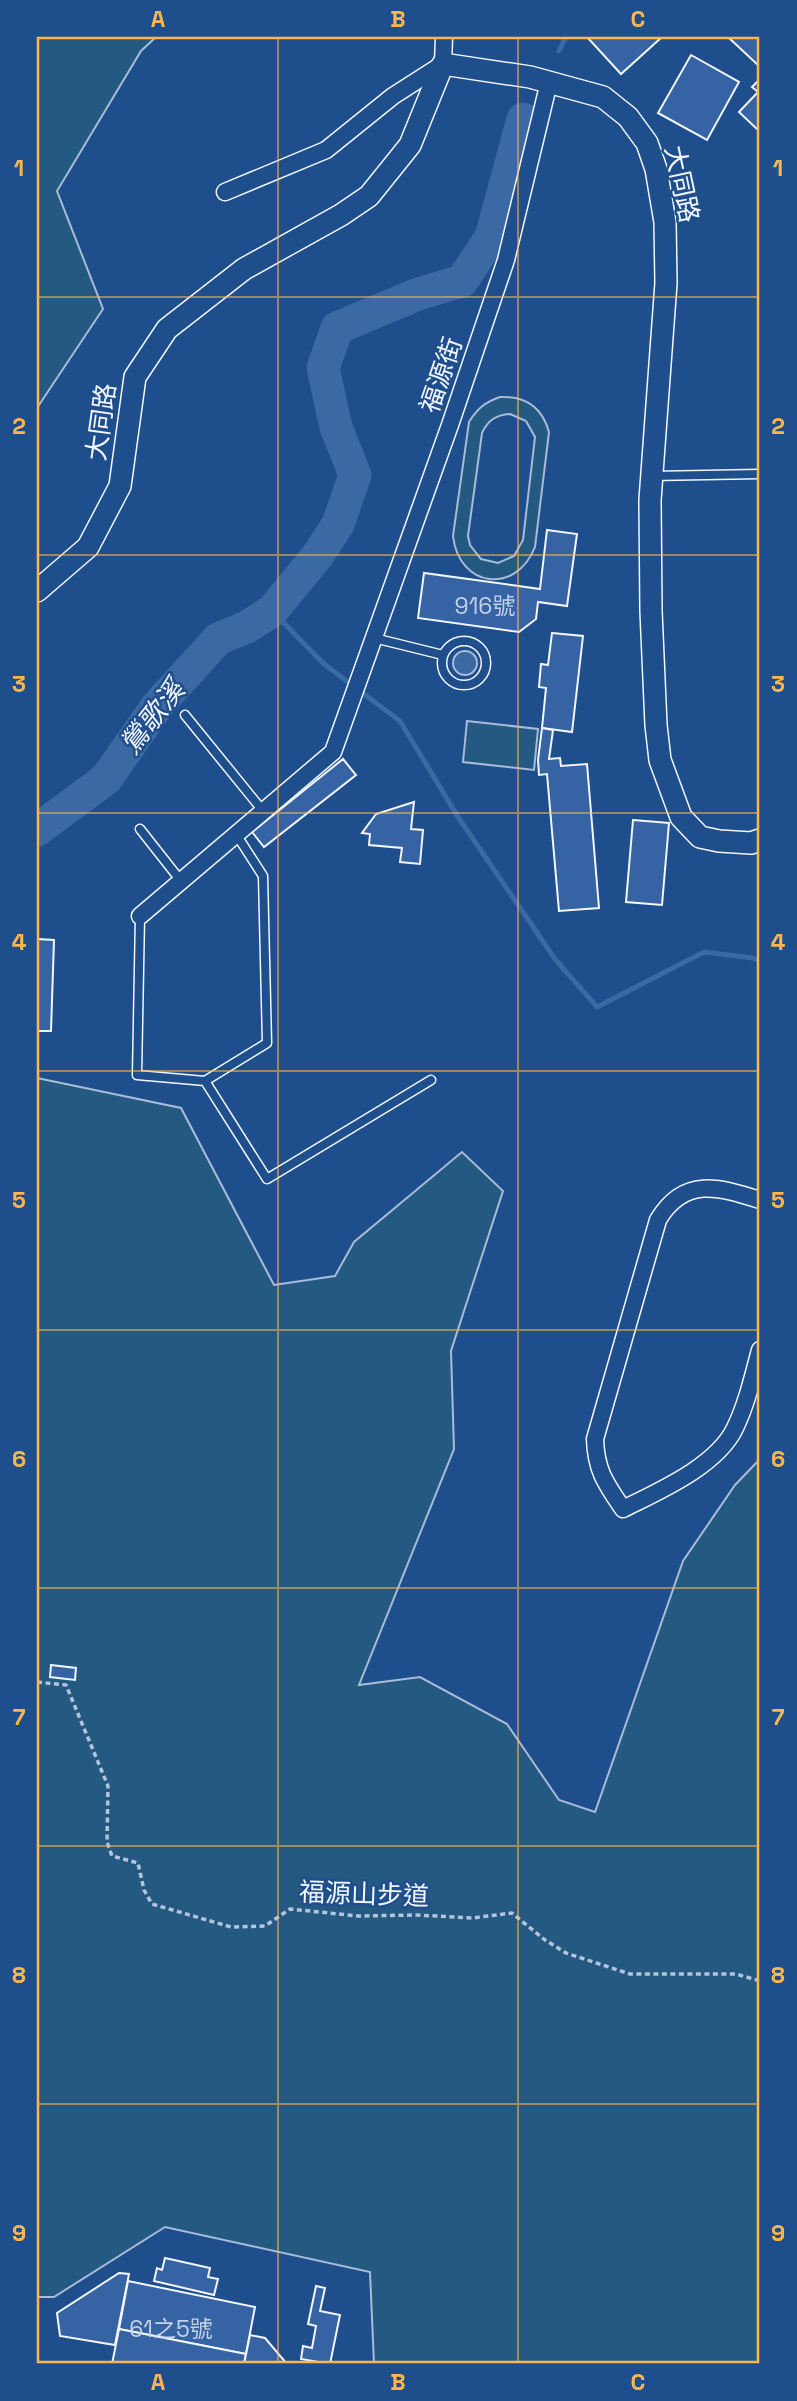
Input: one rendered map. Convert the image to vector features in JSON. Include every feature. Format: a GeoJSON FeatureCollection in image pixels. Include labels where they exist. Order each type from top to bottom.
{"type":"FeatureCollection","features":[{"type":"Feature","properties":{"kind":"street"},"geometry":{"type":"LineString","coordinates":[[225,192],[326,150],[393,96],[443,64],[444,37]]}},
{"type":"Feature","properties":{"kind":"street","name":"大同路"},"geometry":{"type":"LineString","coordinates":[[37,591],[88,547],[120,486],[135,377],[167,329],[244,269],[341,215],[369,196],[410,145],[443,64],[530,77],[603,97],[628,117],[647,143],[656,169],[665,222],[666,283],[650,500],[651,611],[660,760],[681,817],[700,836],[719,841],[751,843],[760,840]]}},
{"type":"Feature","properties":{"kind":"street","name":"福源街"},"geometry":{"type":"LineString","coordinates":[[140,916],[333,752],[506,260],[549,82]]}},
{"type":"Feature","properties":{"kind":"street"},"geometry":{"type":"LineString","coordinates":[[760,1200],[730,1191],[692,1189],[671,1203],[658,1220],[594,1440],[602,1478],[623,1509],[675,1483],[718,1449],[734,1430],[760,1350]]}},
{"type":"Feature","properties":{"kind":"lane"},"geometry":{"type":"LineString","coordinates":[[652,476],[760,474]]}},
{"type":"Feature","properties":{"kind":"lane"},"geometry":{"type":"LineString","coordinates":[[374,638],[443,655]]}},
{"type":"Feature","properties":{"kind":"lane"},"geometry":{"type":"LineString","coordinates":[[467,641],[480,647],[485,654],[486,668],[479,681],[458,685],[442,670],[443,655],[453,644],[467,641]]}},
{"type":"Feature","properties":{"kind":"lane"},"geometry":{"type":"LineString","coordinates":[[185,715],[263,811]]}},
{"type":"Feature","properties":{"kind":"lane"},"geometry":{"type":"LineString","coordinates":[[140,829],[181,881]]}},
{"type":"Feature","properties":{"kind":"lane"},"geometry":{"type":"LineString","coordinates":[[140,916],[137,1075],[205,1082],[267,1043],[263,876],[236,834]]}},
{"type":"Feature","properties":{"kind":"lane"},"geometry":{"type":"LineString","coordinates":[[205,1082],[267,1179],[431,1080]]}},
{"type":"Feature","properties":{"kind":"path","name":"福源山步道"},"geometry":{"type":"LineString","coordinates":[[37,1682],[66,1685],[108,1786],[107,1842],[112,1856],[138,1863],[144,1889],[152,1904],[231,1927],[265,1926],[290,1909],[358,1916],[417,1914],[472,1918],[512,1913],[566,1953],[631,1974],[736,1974],[760,1981]]}},
{"type":"Feature","properties":{"kind":"shaded area"},"geometry":{"type":"Polygon","coordinates":[[[37,37],[156,37],[141,51],[57,191],[103,309],[37,408],[37,37]]]}},
{"type":"Feature","properties":{"kind":"shaded area"},"geometry":{"type":"Polygon","coordinates":[[[509,397],[525,401],[542,416],[549,432],[535,547],[515,573],[489,579],[477,575],[466,566],[457,553],[453,536],[469,422],[482,406],[495,399],[509,397]],[[510,414],[501,416],[493,419],[482,433],[468,536],[470,545],[481,559],[498,563],[514,556],[523,540],[535,437],[526,421],[510,414]]]}},
{"type":"Feature","properties":{"kind":"shaded area"},"geometry":{"type":"Polygon","coordinates":[[[465,651],[473,655],[477,663],[473,671],[465,675],[457,671],[453,663],[457,655],[465,651]]]}},
{"type":"Feature","properties":{"kind":"shaded area"},"geometry":{"type":"Polygon","coordinates":[[[467,721],[538,729],[534,770],[463,762],[467,721]]]}},
{"type":"Feature","properties":{"kind":"shaded area"},"geometry":{"type":"Polygon","coordinates":[[[37,1078],[181,1108],[274,1285],[335,1276],[354,1242],[462,1152],[503,1191],[451,1351],[454,1449],[359,1685],[420,1677],[507,1724],[559,1800],[595,1812],[683,1561],[735,1485],[760,1459],[760,2364],[374,2364],[370,2272],[165,2227],[54,2297],[37,2297],[37,1078]]]}},
{"type":"Feature","properties":{"kind":"building"},"geometry":{"type":"Polygon","coordinates":[[[587,37],[662,37],[621,74],[587,37]]]}},
{"type":"Feature","properties":{"kind":"building"},"geometry":{"type":"Polygon","coordinates":[[[728,37],[760,37],[760,67],[728,37]]]}},
{"type":"Feature","properties":{"kind":"building"},"geometry":{"type":"Polygon","coordinates":[[[691,55],[739,82],[707,140],[658,113],[691,55]]]}},
{"type":"Feature","properties":{"kind":"building"},"geometry":{"type":"Polygon","coordinates":[[[760,79],[760,132],[739,112],[758,92],[752,87],[760,79]]]}},
{"type":"Feature","properties":{"kind":"building"},"geometry":{"type":"Polygon","coordinates":[[[547,530],[577,534],[567,606],[538,602],[536,619],[519,632],[418,618],[424,573],[540,589],[547,530]]]}},
{"type":"Feature","properties":{"kind":"building"},"geometry":{"type":"Polygon","coordinates":[[[552,633],[583,636],[572,732],[542,728],[546,688],[539,687],[541,664],[548,665],[552,633]]]}},
{"type":"Feature","properties":{"kind":"building"},"geometry":{"type":"Polygon","coordinates":[[[542,728],[553,730],[549,759],[560,758],[561,766],[587,764],[599,908],[559,911],[547,774],[539,775],[542,728]]]}},
{"type":"Feature","properties":{"kind":"building"},"geometry":{"type":"Polygon","coordinates":[[[343,759],[356,775],[264,847],[252,832],[343,759]]]}},
{"type":"Feature","properties":{"kind":"building"},"geometry":{"type":"Polygon","coordinates":[[[414,802],[411,829],[423,830],[420,864],[400,862],[402,848],[369,845],[370,834],[362,833],[376,814],[414,802]]]}},
{"type":"Feature","properties":{"kind":"building"},"geometry":{"type":"Polygon","coordinates":[[[633,820],[669,823],[662,905],[626,902],[633,820]]]}},
{"type":"Feature","properties":{"kind":"building"},"geometry":{"type":"Polygon","coordinates":[[[37,939],[54,940],[51,1031],[37,1031],[37,939]]]}},
{"type":"Feature","properties":{"kind":"building"},"geometry":{"type":"Polygon","coordinates":[[[51,1665],[76,1668],[75,1680],[50,1677],[51,1665]]]}},
{"type":"Feature","properties":{"kind":"building"},"geometry":{"type":"Polygon","coordinates":[[[165,2258],[210,2268],[208,2277],[218,2279],[214,2295],[154,2281],[157,2268],[162,2270],[165,2258]]]}},
{"type":"Feature","properties":{"kind":"building"},"geometry":{"type":"Polygon","coordinates":[[[119,2273],[129,2274],[115,2345],[60,2336],[57,2313],[119,2273]]]}},
{"type":"Feature","properties":{"kind":"building"},"geometry":{"type":"Polygon","coordinates":[[[128,2281],[255,2307],[246,2354],[119,2329],[128,2281]]]}},
{"type":"Feature","properties":{"kind":"building"},"geometry":{"type":"Polygon","coordinates":[[[316,2286],[325,2288],[320,2311],[340,2315],[330,2364],[301,2359],[303,2346],[312,2348],[316,2326],[308,2324],[316,2286]]]}},
{"type":"Feature","properties":{"kind":"building"},"geometry":{"type":"Polygon","coordinates":[[[119,2329],[246,2354],[244,2364],[112,2364],[119,2329]]]}},
{"type":"Feature","properties":{"kind":"building"},"geometry":{"type":"Polygon","coordinates":[[[250,2335],[265,2338],[287,2364],[244,2364],[250,2335]]]}},
{"type":"Feature","properties":{"kind":"waterway"},"geometry":{"type":"LineString","coordinates":[[559,51],[566,37]]}},
{"type":"Feature","properties":{"kind":"waterway","name":"鶯歌溪"},"geometry":{"type":"LineString","coordinates":[[37,830],[106,779],[157,706],[218,639],[247,627],[272,611],[318,555],[338,524],[355,475],[336,427],[323,368],[337,328],[418,294],[462,281],[491,237],[523,119]]}},
{"type":"Feature","properties":{"kind":"waterway"},"geometry":{"type":"LineString","coordinates":[[272,611],[324,664],[400,721],[458,817],[555,959],[597,1007],[704,952],[760,961]]}}]}
